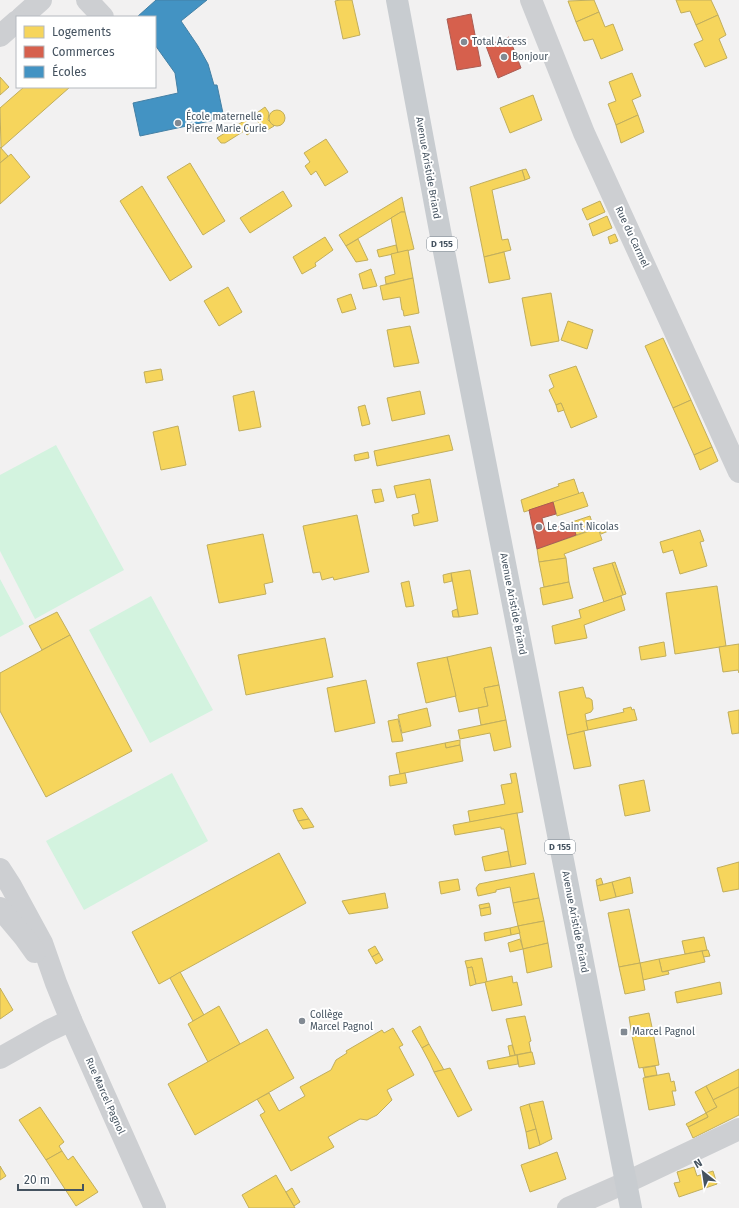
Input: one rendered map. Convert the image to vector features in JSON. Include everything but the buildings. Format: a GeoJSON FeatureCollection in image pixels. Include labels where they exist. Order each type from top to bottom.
{"type":"FeatureCollection","features":[{"type":"Feature","properties":{"kind":"main road","name":"Avenue Aristide Briand"},"geometry":{"type":"LineString","coordinates":[[397,0],[440,231],[631,1208]]}},
{"type":"Feature","properties":{"kind":"street"},"geometry":{"type":"LineString","coordinates":[[23,16],[41,0]]}},
{"type":"Feature","properties":{"kind":"street"},"geometry":{"type":"LineString","coordinates":[[87,0],[102,16]]}},
{"type":"Feature","properties":{"kind":"street","name":"Rue du Carmel"},"geometry":{"type":"LineString","coordinates":[[531,0],[584,133],[739,472]]}},
{"type":"Feature","properties":{"kind":"street"},"geometry":{"type":"LineString","coordinates":[[0,36],[16,23]]}},
{"type":"Feature","properties":{"kind":"street","name":"Rue Marcel Pagnol"},"geometry":{"type":"LineString","coordinates":[[0,869],[42,943],[71,1020],[155,1208]]}},
{"type":"Feature","properties":{"kind":"street","name":"Rue Marcel Pagnol"},"geometry":{"type":"LineString","coordinates":[[0,908],[25,938],[56,983]]}},
{"type":"Feature","properties":{"kind":"street"},"geometry":{"type":"LineString","coordinates":[[0,1058],[71,1020]]}},
{"type":"Feature","properties":{"kind":"street"},"geometry":{"type":"LineString","coordinates":[[568,1208],[625,1183],[739,1129]]}},
{"type":"Feature","properties":{"kind":"green space"},"geometry":{"type":"Polygon","coordinates":[[[56,445],[124,570],[35,619],[0,551],[0,475],[56,445]]]}},
{"type":"Feature","properties":{"kind":"green space"},"geometry":{"type":"Polygon","coordinates":[[[0,579],[24,624],[0,637],[0,579]]]}},
{"type":"Feature","properties":{"kind":"green space"},"geometry":{"type":"Polygon","coordinates":[[[151,596],[213,710],[150,743],[89,630],[151,596]]]}},
{"type":"Feature","properties":{"kind":"green space"},"geometry":{"type":"Polygon","coordinates":[[[172,773],[208,841],[84,910],[46,841],[172,773]]]}},
{"type":"Feature","properties":{"kind":"place","name":"Total Access"},"geometry":{"type":"Point","coordinates":[464,42]}},
{"type":"Feature","properties":{"kind":"place","name":"Bonjour"},"geometry":{"type":"Point","coordinates":[504,57]}},
{"type":"Feature","properties":{"kind":"place","name":"École maternelle Pierre Marie Curie"},"geometry":{"type":"Point","coordinates":[178,123]}},
{"type":"Feature","properties":{"kind":"place","name":"Le Saint Nicolas"},"geometry":{"type":"Point","coordinates":[539,527]}},
{"type":"Feature","properties":{"kind":"place","name":"Collège Marcel Pagnol"},"geometry":{"type":"Point","coordinates":[302,1021]}},
{"type":"Feature","properties":{"kind":"place","name":"Marcel Pagnol"},"geometry":{"type":"Point","coordinates":[624,1032]}}]}
